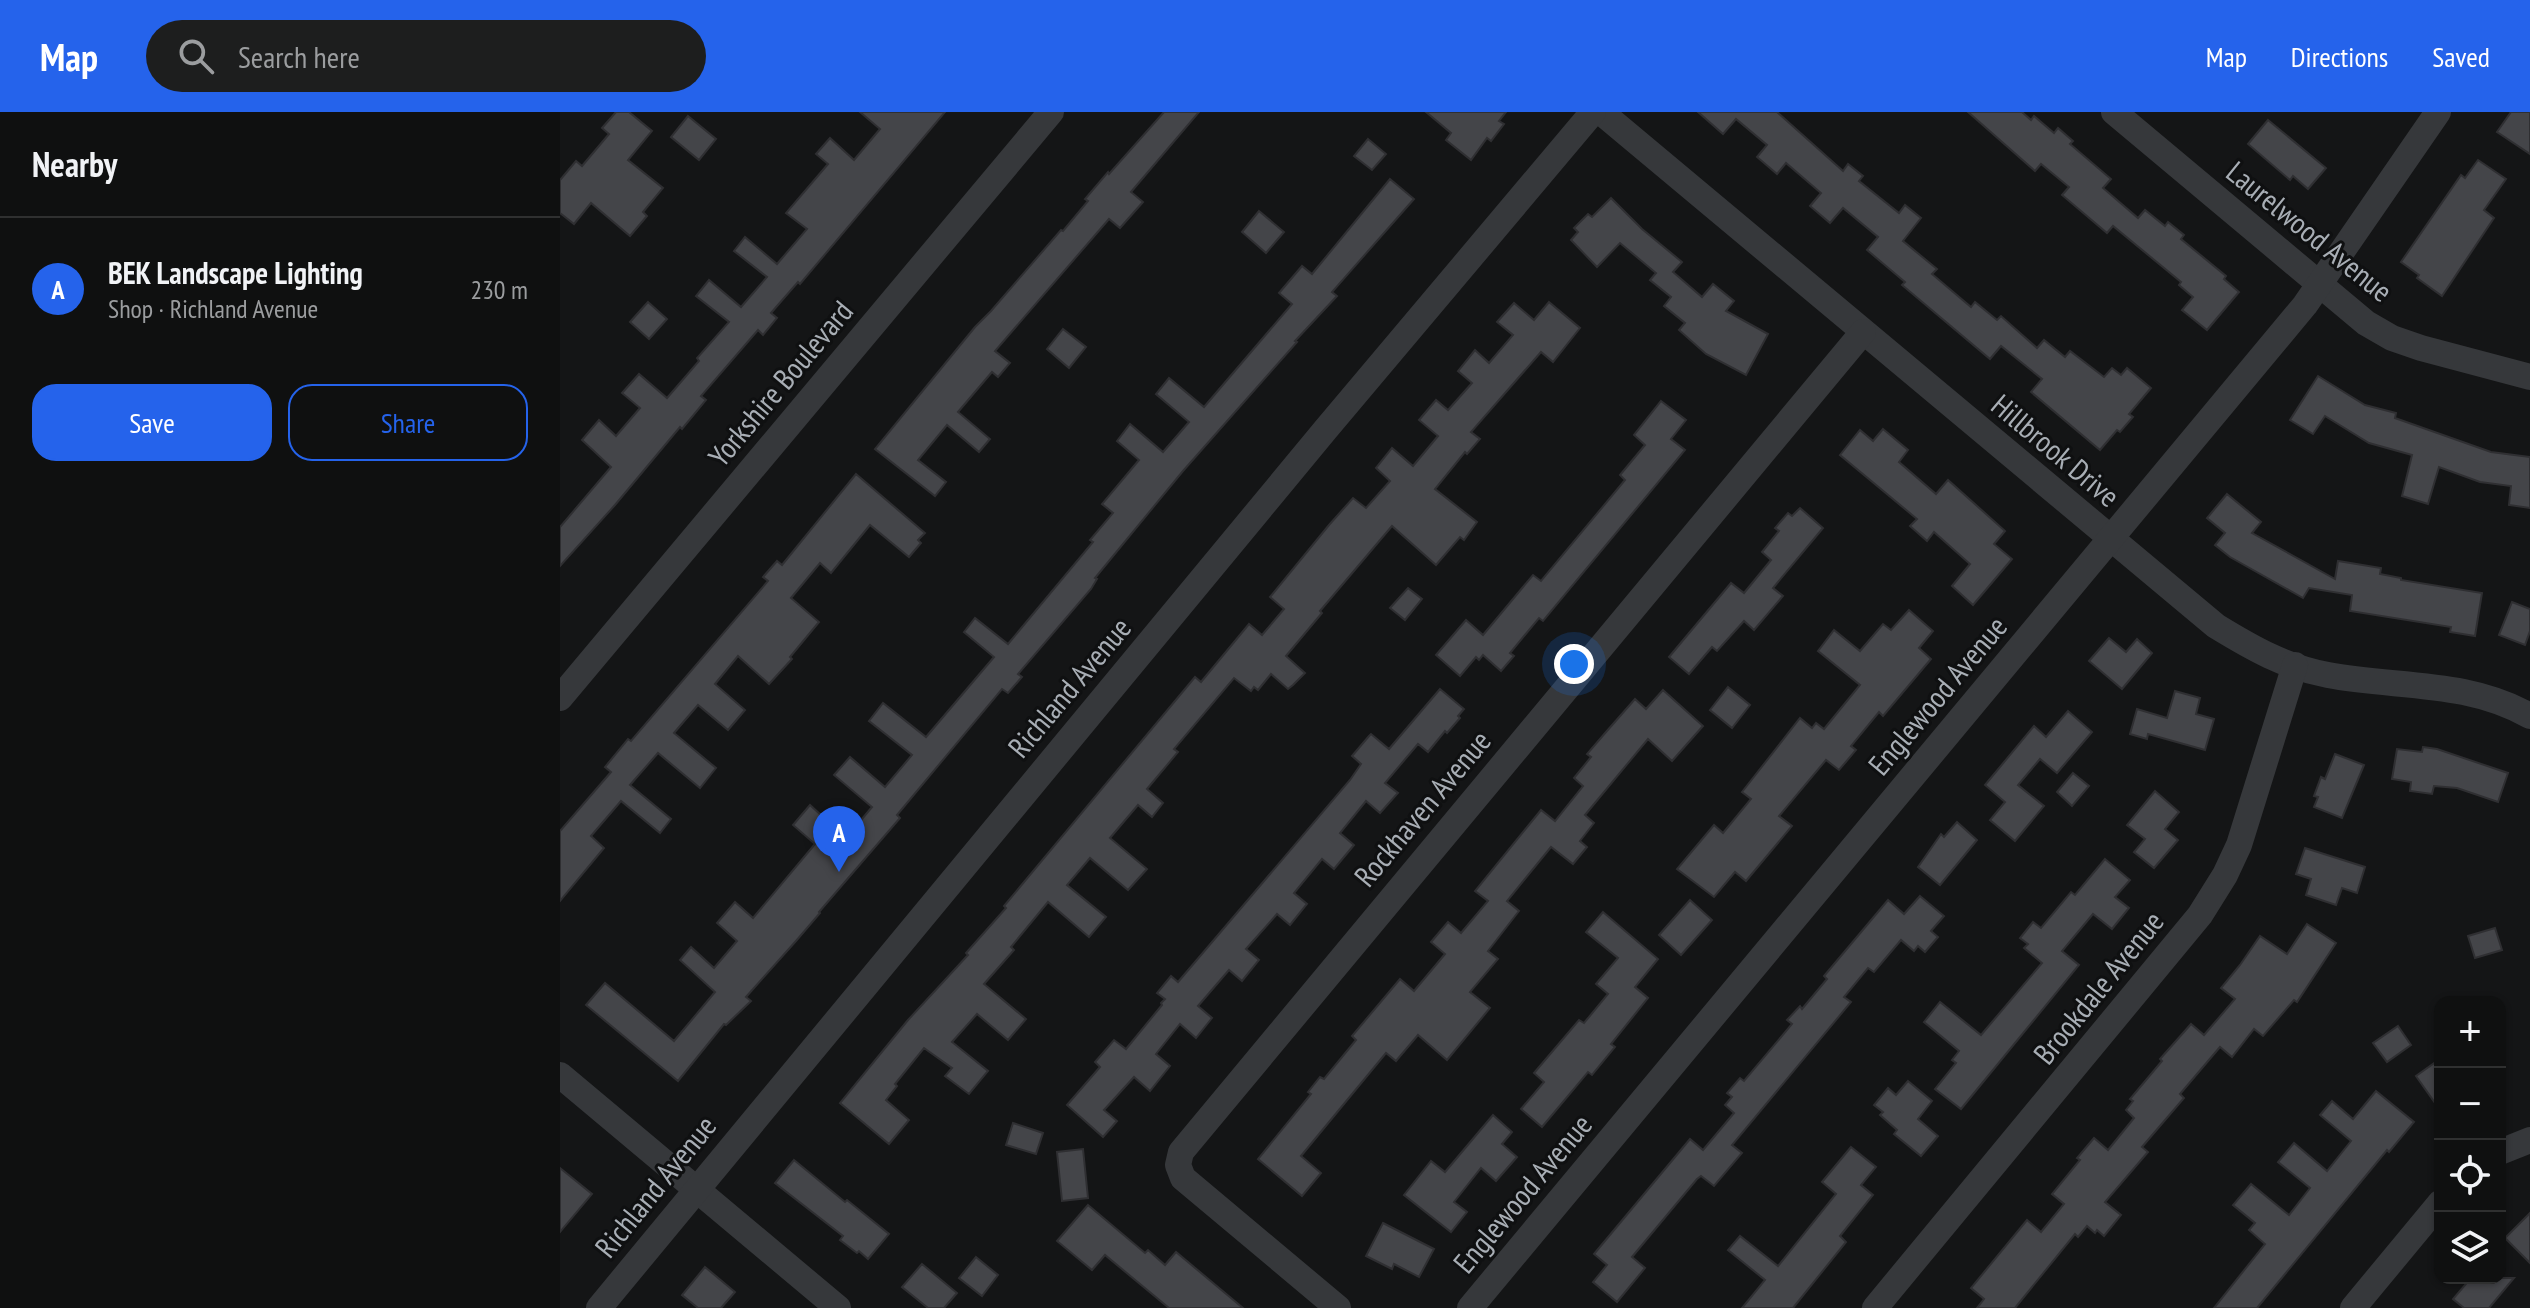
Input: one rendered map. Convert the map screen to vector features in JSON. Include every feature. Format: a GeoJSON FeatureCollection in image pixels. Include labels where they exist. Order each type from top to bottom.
{"type":"FeatureCollection","features":[{"type":"Feature","properties":{"kind":"street","name":"Yorkshire Boulevard"},"geometry":{"type":"LineString","coordinates":[[560,698],[1051,112]]}},
{"type":"Feature","properties":{"kind":"street","name":"Richland Avenue"},"geometry":{"type":"LineString","coordinates":[[599,1308],[1326,429],[1593,112]]}},
{"type":"Feature","properties":{"kind":"street","name":"Hillbrook Drive"},"geometry":{"type":"LineString","coordinates":[[1601,112],[2216,626],[2267,657],[2323,674],[2466,691],[2530,716]]}},
{"type":"Feature","properties":{"kind":"street","name":"Laurelwood Avenue"},"geometry":{"type":"LineString","coordinates":[[2114,112],[2366,323],[2392,338],[2530,377]]}},
{"type":"Feature","properties":{"kind":"street","name":"Englewood Avenue"},"geometry":{"type":"LineString","coordinates":[[1470,1308],[2305,305],[2438,112]]}},
{"type":"Feature","properties":{"kind":"street","name":"Rockhaven Avenue"},"geometry":{"type":"LineString","coordinates":[[1338,1308],[1183,1178],[1178,1165],[1181,1152],[1863,332]]}},
{"type":"Feature","properties":{"kind":"street","name":"Brookdale Avenue"},"geometry":{"type":"LineString","coordinates":[[1875,1308],[2200,915],[2239,845],[2295,665]]}},
{"type":"Feature","properties":{"kind":"street"},"geometry":{"type":"LineString","coordinates":[[560,1075],[838,1308]]}},
{"type":"Feature","properties":{"kind":"street"},"geometry":{"type":"LineString","coordinates":[[2506,1150],[2530,1140]]}},
{"type":"Feature","properties":{"kind":"street"},"geometry":{"type":"LineString","coordinates":[[2353,1308],[2434,1210]]}},
{"type":"Feature","properties":{"kind":"building"},"geometry":{"type":"Polygon","coordinates":[[[616,112],[629,112],[652,131],[628,160],[663,188],[643,212],[647,216],[630,236],[591,203],[574,224],[560,213],[560,180],[576,161],[582,166],[609,134],[602,128],[616,112]]]}},
{"type":"Feature","properties":{"kind":"building"},"geometry":{"type":"Polygon","coordinates":[[[860,112],[945,112],[800,284],[798,282],[771,313],[777,318],[763,335],[758,330],[701,396],[706,400],[682,429],[680,427],[560,566],[560,527],[611,467],[582,440],[599,420],[616,436],[640,408],[622,393],[639,374],[667,398],[699,361],[697,358],[729,322],[696,296],[709,280],[741,307],[767,277],[734,251],[745,237],[777,264],[807,229],[786,213],[828,164],[816,154],[830,138],[854,160],[880,129],[860,112]]]}},
{"type":"Feature","properties":{"kind":"building"},"geometry":{"type":"Polygon","coordinates":[[[1164,112],[1199,112],[1131,192],[1143,202],[1120,228],[1109,219],[995,351],[1010,363],[998,377],[992,372],[958,412],[990,439],[979,452],[947,425],[918,460],[946,482],[935,496],[875,449],[975,327],[1063,231],[1088,201],[1085,199],[1164,112]]]}},
{"type":"Feature","properties":{"kind":"building"},"geometry":{"type":"Polygon","coordinates":[[[1426,112],[1506,112],[1499,121],[1504,124],[1491,141],[1487,138],[1471,160],[1446,140],[1451,133],[1426,112]]]}},
{"type":"Feature","properties":{"kind":"building"},"geometry":{"type":"Polygon","coordinates":[[[1698,112],[1777,112],[1843,171],[1848,164],[1863,176],[1859,181],[1899,213],[1905,205],[1921,218],[1903,241],[1937,269],[1932,274],[1971,307],[1975,302],[1997,320],[2001,316],[2037,348],[2044,340],[2065,357],[2070,351],[2104,377],[2112,368],[2121,375],[2127,368],[2151,388],[2129,414],[2133,417],[2100,450],[2031,392],[2042,379],[2001,346],[1990,359],[1902,285],[1905,282],[1867,250],[1878,237],[1843,208],[1830,223],[1810,206],[1821,193],[1786,163],[1777,174],[1757,157],[1767,145],[1736,119],[1723,134],[1698,112]]]}},
{"type":"Feature","properties":{"kind":"building"},"geometry":{"type":"Polygon","coordinates":[[[1968,112],[2022,112],[2031,120],[2034,116],[2054,133],[2058,128],[2073,141],[2070,144],[2111,179],[2103,188],[2138,218],[2145,210],[2165,226],[2168,222],[2184,235],[2181,239],[2226,276],[2224,279],[2239,292],[2207,330],[2182,310],[2193,297],[2179,285],[2181,282],[2113,226],[2107,233],[2062,195],[2069,187],[2041,164],[2035,171],[1968,112]]]}},
{"type":"Feature","properties":{"kind":"building"},"geometry":{"type":"Polygon","coordinates":[[[2511,112],[2530,112],[2530,154],[2497,132],[2511,112]]]}},
{"type":"Feature","properties":{"kind":"building"},"geometry":{"type":"Polygon","coordinates":[[[688,116],[716,139],[699,160],[671,137],[688,116]]]}},
{"type":"Feature","properties":{"kind":"building"},"geometry":{"type":"Polygon","coordinates":[[[2268,120],[2326,168],[2308,189],[2293,176],[2290,180],[2248,144],[2268,120]]]}},
{"type":"Feature","properties":{"kind":"building"},"geometry":{"type":"Polygon","coordinates":[[[1368,139],[1386,154],[1372,170],[1354,156],[1368,139]]]}},
{"type":"Feature","properties":{"kind":"building"},"geometry":{"type":"Polygon","coordinates":[[[2478,160],[2506,179],[2484,210],[2494,218],[2442,296],[2401,262],[2461,175],[2465,178],[2478,160]]]}},
{"type":"Feature","properties":{"kind":"building"},"geometry":{"type":"Polygon","coordinates":[[[1390,179],[1414,199],[1332,292],[1337,296],[1183,471],[1095,578],[1091,589],[1018,674],[1022,677],[1008,693],[1002,689],[897,815],[900,818],[746,997],[751,1001],[724,1024],[678,1081],[586,1005],[605,983],[674,1041],[715,992],[680,960],[691,947],[714,968],[737,941],[717,923],[735,902],[753,918],[815,844],[793,825],[810,805],[846,838],[872,807],[834,775],[850,757],[885,787],[912,755],[869,721],[883,703],[926,737],[994,657],[964,632],[975,618],[1008,644],[1093,542],[1090,540],[1113,513],[1102,504],[1139,460],[1117,441],[1130,424],[1163,452],[1189,422],[1156,394],[1169,378],[1204,407],[1292,304],[1279,293],[1302,266],[1312,274],[1390,179]]]}},
{"type":"Feature","properties":{"kind":"building"},"geometry":{"type":"Polygon","coordinates":[[[1611,198],[1682,262],[1673,272],[1702,297],[1713,284],[1734,301],[1726,311],[1768,334],[1746,375],[1706,354],[1679,330],[1685,323],[1664,306],[1671,297],[1650,280],[1656,273],[1620,243],[1597,267],[1571,240],[1578,232],[1574,228],[1588,214],[1592,217],[1611,198]]]}},
{"type":"Feature","properties":{"kind":"building"},"geometry":{"type":"Polygon","coordinates":[[[1259,211],[1284,232],[1266,253],[1242,232],[1259,211]]]}},
{"type":"Feature","properties":{"kind":"building"},"geometry":{"type":"Polygon","coordinates":[[[648,302],[667,319],[649,339],[630,322],[648,302]]]}},
{"type":"Feature","properties":{"kind":"building"},"geometry":{"type":"Polygon","coordinates":[[[1549,302],[1580,328],[1553,362],[1541,352],[1471,432],[1480,439],[1467,454],[1465,452],[1435,489],[1477,522],[1464,540],[1460,537],[1436,565],[1392,526],[1286,656],[1305,673],[1293,685],[1288,689],[1271,674],[1258,690],[1254,687],[1251,691],[1234,678],[1174,749],[1178,752],[1147,789],[1163,803],[1152,817],[1138,805],[1110,838],[1147,869],[1128,890],[1090,858],[1067,885],[1106,917],[1089,937],[1048,902],[1011,947],[1014,950],[984,984],[1026,1019],[1008,1040],[977,1014],[952,1042],[988,1071],[969,1094],[945,1076],[952,1068],[924,1048],[886,1100],[909,1120],[889,1144],[840,1103],[908,1020],[968,955],[966,953],[1006,908],[1004,906],[1195,677],[1201,682],[1249,624],[1262,635],[1284,609],[1270,597],[1353,498],[1366,508],[1390,481],[1376,468],[1392,448],[1413,466],[1438,436],[1419,420],[1436,400],[1448,410],[1472,383],[1458,371],[1475,350],[1489,363],[1513,335],[1497,322],[1514,303],[1534,320],[1549,302]]]}},
{"type":"Feature","properties":{"kind":"building"},"geometry":{"type":"Polygon","coordinates":[[[1063,329],[1086,347],[1069,368],[1047,349],[1063,329]]]}},
{"type":"Feature","properties":{"kind":"building"},"geometry":{"type":"Polygon","coordinates":[[[2318,376],[2365,405],[2396,413],[2395,418],[2491,452],[2530,457],[2530,508],[2509,505],[2511,486],[2480,482],[2439,467],[2428,504],[2402,496],[2412,455],[2369,443],[2325,416],[2313,434],[2290,420],[2318,376]]]}},
{"type":"Feature","properties":{"kind":"building"},"geometry":{"type":"Polygon","coordinates":[[[1661,401],[1686,420],[1671,439],[1685,450],[1543,621],[1539,618],[1510,653],[1514,656],[1501,671],[1483,655],[1479,660],[1476,657],[1460,676],[1436,655],[1466,620],[1483,635],[1533,575],[1541,581],[1625,480],[1620,475],[1645,445],[1634,435],[1661,401]]]}},
{"type":"Feature","properties":{"kind":"building"},"geometry":{"type":"Polygon","coordinates":[[[1883,429],[1908,450],[1899,462],[1936,494],[1948,480],[2005,531],[1994,544],[2012,559],[1973,605],[1952,586],[1970,564],[1934,532],[1927,541],[1910,526],[1917,519],[1840,455],[1860,430],[1873,441],[1883,429]]]}},
{"type":"Feature","properties":{"kind":"building"},"geometry":{"type":"Polygon","coordinates":[[[856,474],[925,533],[918,540],[921,543],[909,557],[870,525],[831,573],[820,563],[791,598],[819,622],[790,657],[792,659],[769,684],[738,656],[715,684],[745,710],[728,730],[698,705],[674,733],[716,768],[700,788],[658,753],[630,785],[671,819],[660,833],[621,801],[591,836],[604,848],[560,901],[560,831],[611,772],[605,767],[628,739],[631,741],[768,581],[763,577],[777,561],[782,565],[856,474]]]}},
{"type":"Feature","properties":{"kind":"building"},"geometry":{"type":"Polygon","coordinates":[[[2227,494],[2261,522],[2252,533],[2335,579],[2338,561],[2381,568],[2380,574],[2401,580],[2482,593],[2475,636],[2450,632],[2451,627],[2350,611],[2352,595],[2309,588],[2303,598],[2230,557],[2215,545],[2225,533],[2207,518],[2227,494]]]}},
{"type":"Feature","properties":{"kind":"building"},"geometry":{"type":"Polygon","coordinates":[[[1800,508],[1823,528],[1773,588],[1783,596],[1754,630],[1744,621],[1717,651],[1712,647],[1689,674],[1669,657],[1731,583],[1744,593],[1771,560],[1762,552],[1779,531],[1775,528],[1788,513],[1792,516],[1800,508]]]}},
{"type":"Feature","properties":{"kind":"building"},"geometry":{"type":"Polygon","coordinates":[[[1408,588],[1422,599],[1405,620],[1390,608],[1408,588]]]}},
{"type":"Feature","properties":{"kind":"building"},"geometry":{"type":"Polygon","coordinates":[[[2512,602],[2530,609],[2530,631],[2525,645],[2499,635],[2512,602]]]}},
{"type":"Feature","properties":{"kind":"building"},"geometry":{"type":"Polygon","coordinates":[[[1909,610],[1933,631],[1919,648],[1931,659],[1883,716],[1879,712],[1851,746],[1856,750],[1839,770],[1826,760],[1779,816],[1792,826],[1746,881],[1735,872],[1714,897],[1677,869],[1714,825],[1723,833],[1751,799],[1742,792],[1800,718],[1812,728],[1816,723],[1824,729],[1860,685],[1818,651],[1834,630],[1860,651],[1883,624],[1891,630],[1909,610]]]}},
{"type":"Feature","properties":{"kind":"building"},"geometry":{"type":"Polygon","coordinates":[[[2109,638],[2126,652],[2137,639],[2152,653],[2122,689],[2089,661],[2109,638]]]}},
{"type":"Feature","properties":{"kind":"building"},"geometry":{"type":"Polygon","coordinates":[[[1728,687],[1750,705],[1732,728],[1710,710],[1728,687]]]}},
{"type":"Feature","properties":{"kind":"building"},"geometry":{"type":"Polygon","coordinates":[[[1440,689],[1464,709],[1458,716],[1460,718],[1428,752],[1418,744],[1385,783],[1398,793],[1380,813],[1366,801],[1340,833],[1354,845],[1334,869],[1322,859],[1294,893],[1307,904],[1290,925],[1277,914],[1246,949],[1259,960],[1242,981],[1229,970],[1198,1006],[1212,1018],[1196,1038],[1180,1024],[1156,1054],[1170,1066],[1150,1091],[1134,1077],[1104,1110],[1117,1121],[1103,1137],[1067,1105],[1100,1067],[1095,1062],[1114,1040],[1126,1049],[1162,1005],[1165,999],[1157,993],[1171,976],[1178,982],[1350,780],[1361,764],[1352,756],[1369,736],[1371,734],[1389,749],[1440,689]]]}},
{"type":"Feature","properties":{"kind":"building"},"geometry":{"type":"Polygon","coordinates":[[[1663,690],[1703,726],[1672,761],[1648,739],[1585,815],[1594,823],[1580,841],[1587,847],[1573,864],[1551,847],[1507,901],[1519,911],[1488,951],[1498,959],[1470,992],[1490,1008],[1447,1060],[1418,1035],[1396,1061],[1386,1053],[1301,1156],[1321,1173],[1302,1196],[1258,1159],[1311,1094],[1308,1092],[1320,1077],[1324,1079],[1356,1040],[1352,1036],[1400,979],[1414,991],[1445,954],[1431,942],[1448,922],[1461,933],[1488,901],[1475,891],[1541,810],[1555,821],[1583,786],[1574,778],[1591,757],[1587,754],[1635,699],[1646,709],[1663,690]]]}},
{"type":"Feature","properties":{"kind":"building"},"geometry":{"type":"Polygon","coordinates":[[[2175,691],[2200,698],[2196,714],[2214,719],[2205,750],[2148,734],[2147,739],[2130,734],[2137,709],[2167,718],[2175,691]]]}},
{"type":"Feature","properties":{"kind":"building"},"geometry":{"type":"Polygon","coordinates":[[[2068,711],[2092,732],[2057,773],[2040,759],[2018,785],[2044,806],[2015,841],[1990,820],[2005,802],[1985,785],[2034,726],[2046,737],[2068,711]]]}},
{"type":"Feature","properties":{"kind":"building"},"geometry":{"type":"Polygon","coordinates":[[[2423,747],[2508,773],[2498,802],[2457,788],[2434,786],[2432,794],[2410,791],[2411,782],[2392,779],[2397,749],[2422,752],[2423,747]]]}},
{"type":"Feature","properties":{"kind":"building"},"geometry":{"type":"Polygon","coordinates":[[[2335,754],[2364,765],[2342,818],[2314,807],[2318,797],[2314,796],[2321,777],[2325,779],[2335,754]]]}},
{"type":"Feature","properties":{"kind":"building"},"geometry":{"type":"Polygon","coordinates":[[[2073,773],[2089,786],[2072,806],[2057,792],[2073,773]]]}},
{"type":"Feature","properties":{"kind":"building"},"geometry":{"type":"Polygon","coordinates":[[[2155,791],[2179,812],[2165,829],[2178,840],[2154,868],[2134,852],[2145,839],[2127,825],[2155,791]]]}},
{"type":"Feature","properties":{"kind":"building"},"geometry":{"type":"Polygon","coordinates":[[[1957,822],[1977,840],[1940,885],[1918,867],[1941,834],[1944,837],[1957,822]]]}},
{"type":"Feature","properties":{"kind":"building"},"geometry":{"type":"Polygon","coordinates":[[[2305,848],[2365,867],[2357,893],[2342,888],[2336,905],[2306,895],[2311,879],[2296,874],[2305,848]]]}},
{"type":"Feature","properties":{"kind":"building"},"geometry":{"type":"Polygon","coordinates":[[[2105,859],[2130,880],[2115,897],[2129,908],[2112,929],[2093,914],[2062,951],[2079,965],[1961,1109],[1935,1089],[1956,1063],[1952,1060],[1959,1051],[1924,1022],[1940,1002],[1981,1035],[2042,963],[2024,948],[2028,944],[2020,938],[2033,922],[2041,928],[2071,892],[2075,895],[2105,859]]]}},
{"type":"Feature","properties":{"kind":"building"},"geometry":{"type":"Polygon","coordinates":[[[1920,896],[1944,916],[1931,931],[1938,937],[1925,952],[1918,946],[1914,951],[1901,940],[1874,972],[1868,968],[1844,997],[1851,1002],[1732,1145],[1742,1153],[1714,1186],[1701,1176],[1697,1179],[1632,1257],[1645,1268],[1617,1302],[1593,1282],[1607,1265],[1594,1254],[1690,1139],[1703,1150],[1734,1113],[1725,1105],[1732,1097],[1727,1093],[1740,1078],[1744,1081],[1792,1024],[1787,1020],[1800,1006],[1802,1009],[1827,979],[1824,976],[1888,900],[1904,914],[1920,896]]]}},
{"type":"Feature","properties":{"kind":"building"},"geometry":{"type":"Polygon","coordinates":[[[1690,900],[1712,920],[1681,955],[1659,935],[1690,900]]]}},
{"type":"Feature","properties":{"kind":"building"},"geometry":{"type":"Polygon","coordinates":[[[1603,912],[1658,959],[1635,987],[1648,998],[1611,1044],[1615,1047],[1592,1075],[1588,1072],[1542,1127],[1521,1109],[1544,1082],[1534,1073],[1579,1020],[1584,1023],[1608,994],[1596,984],[1618,958],[1586,932],[1603,912]]]}},
{"type":"Feature","properties":{"kind":"building"},"geometry":{"type":"Polygon","coordinates":[[[2307,924],[2336,943],[2297,1002],[2294,1000],[2263,1036],[2254,1029],[2232,1057],[2220,1047],[2180,1094],[2184,1098],[2142,1147],[2148,1152],[2105,1202],[2121,1215],[2104,1236],[2087,1226],[2078,1237],[2075,1234],[2015,1308],[1977,1308],[1984,1299],[1971,1288],[2027,1220],[2041,1232],[2064,1204],[2052,1194],[2080,1160],[2077,1158],[2094,1138],[2108,1150],[2134,1118],[2126,1110],[2133,1101],[2130,1099],[2162,1061],[2160,1059],[2191,1024],[2204,1035],[2235,999],[2221,988],[2260,936],[2287,954],[2307,924]]]}},
{"type":"Feature","properties":{"kind":"building"},"geometry":{"type":"Polygon","coordinates":[[[2495,928],[2502,950],[2475,958],[2468,936],[2495,928]]]}},
{"type":"Feature","properties":{"kind":"building"},"geometry":{"type":"Polygon","coordinates":[[[2398,1026],[2411,1045],[2387,1062],[2373,1043],[2398,1026]]]}},
{"type":"Feature","properties":{"kind":"building"},"geometry":{"type":"Polygon","coordinates":[[[2434,1063],[2434,1102],[2416,1076],[2434,1063]]]}},
{"type":"Feature","properties":{"kind":"building"},"geometry":{"type":"Polygon","coordinates":[[[1908,1081],[1932,1101],[1918,1119],[1938,1136],[1921,1156],[1894,1134],[1897,1130],[1874,1105],[1888,1088],[1896,1095],[1908,1081]]]}},
{"type":"Feature","properties":{"kind":"building"},"geometry":{"type":"Polygon","coordinates":[[[2376,1091],[2414,1122],[2389,1152],[2387,1150],[2257,1308],[2214,1308],[2265,1244],[2249,1230],[2255,1223],[2233,1205],[2251,1184],[2289,1215],[2310,1188],[2278,1162],[2294,1143],[2327,1171],[2351,1141],[2320,1115],[2332,1101],[2353,1119],[2376,1091]]]}},
{"type":"Feature","properties":{"kind":"building"},"geometry":{"type":"Polygon","coordinates":[[[1493,1115],[1512,1132],[1502,1144],[1517,1157],[1496,1181],[1481,1168],[1454,1202],[1467,1212],[1451,1232],[1404,1195],[1431,1161],[1445,1172],[1493,1115]]]}},
{"type":"Feature","properties":{"kind":"building"},"geometry":{"type":"Polygon","coordinates":[[[1013,1123],[1043,1133],[1036,1154],[1006,1145],[1013,1123]]]}},
{"type":"Feature","properties":{"kind":"building"},"geometry":{"type":"Polygon","coordinates":[[[1851,1147],[1876,1167],[1861,1185],[1873,1195],[1840,1236],[1846,1242],[1793,1308],[1742,1308],[1765,1280],[1728,1250],[1740,1236],[1778,1266],[1836,1194],[1822,1182],[1851,1147]]]}},
{"type":"Feature","properties":{"kind":"building"},"geometry":{"type":"Polygon","coordinates":[[[1083,1149],[1088,1198],[1062,1201],[1057,1152],[1083,1149]]]}},
{"type":"Feature","properties":{"kind":"building"},"geometry":{"type":"Polygon","coordinates":[[[794,1160],[889,1234],[868,1259],[840,1240],[843,1236],[775,1183],[794,1160]]]}},
{"type":"Feature","properties":{"kind":"building"},"geometry":{"type":"Polygon","coordinates":[[[560,1168],[592,1194],[560,1232],[560,1168]]]}},
{"type":"Feature","properties":{"kind":"building"},"geometry":{"type":"Polygon","coordinates":[[[1088,1205],[1145,1253],[1148,1250],[1165,1265],[1176,1252],[1243,1308],[1169,1308],[1105,1255],[1092,1270],[1057,1241],[1088,1205]]]}},
{"type":"Feature","properties":{"kind":"building"},"geometry":{"type":"Polygon","coordinates":[[[2530,1213],[2530,1263],[2506,1239],[2530,1213]]]}},
{"type":"Feature","properties":{"kind":"building"},"geometry":{"type":"Polygon","coordinates":[[[1383,1223],[1434,1249],[1419,1277],[1394,1264],[1392,1269],[1366,1256],[1383,1223]]]}},
{"type":"Feature","properties":{"kind":"building"},"geometry":{"type":"Polygon","coordinates":[[[976,1257],[998,1275],[982,1296],[959,1278],[976,1257]]]}},
{"type":"Feature","properties":{"kind":"building"},"geometry":{"type":"Polygon","coordinates":[[[922,1264],[957,1293],[944,1308],[928,1308],[902,1287],[922,1264]]]}},
{"type":"Feature","properties":{"kind":"building"},"geometry":{"type":"Polygon","coordinates":[[[705,1267],[735,1292],[721,1308],[698,1308],[682,1295],[705,1267]]]}},
{"type":"Feature","properties":{"kind":"building"},"geometry":{"type":"Polygon","coordinates":[[[2506,1278],[2514,1278],[2489,1308],[2464,1308],[2453,1299],[2466,1284],[2506,1284],[2506,1278]]]}},
{"type":"Feature","properties":{"kind":"place","name":"BEK Landscape Lighting"},"geometry":{"type":"Point","coordinates":[839,872]}}]}
